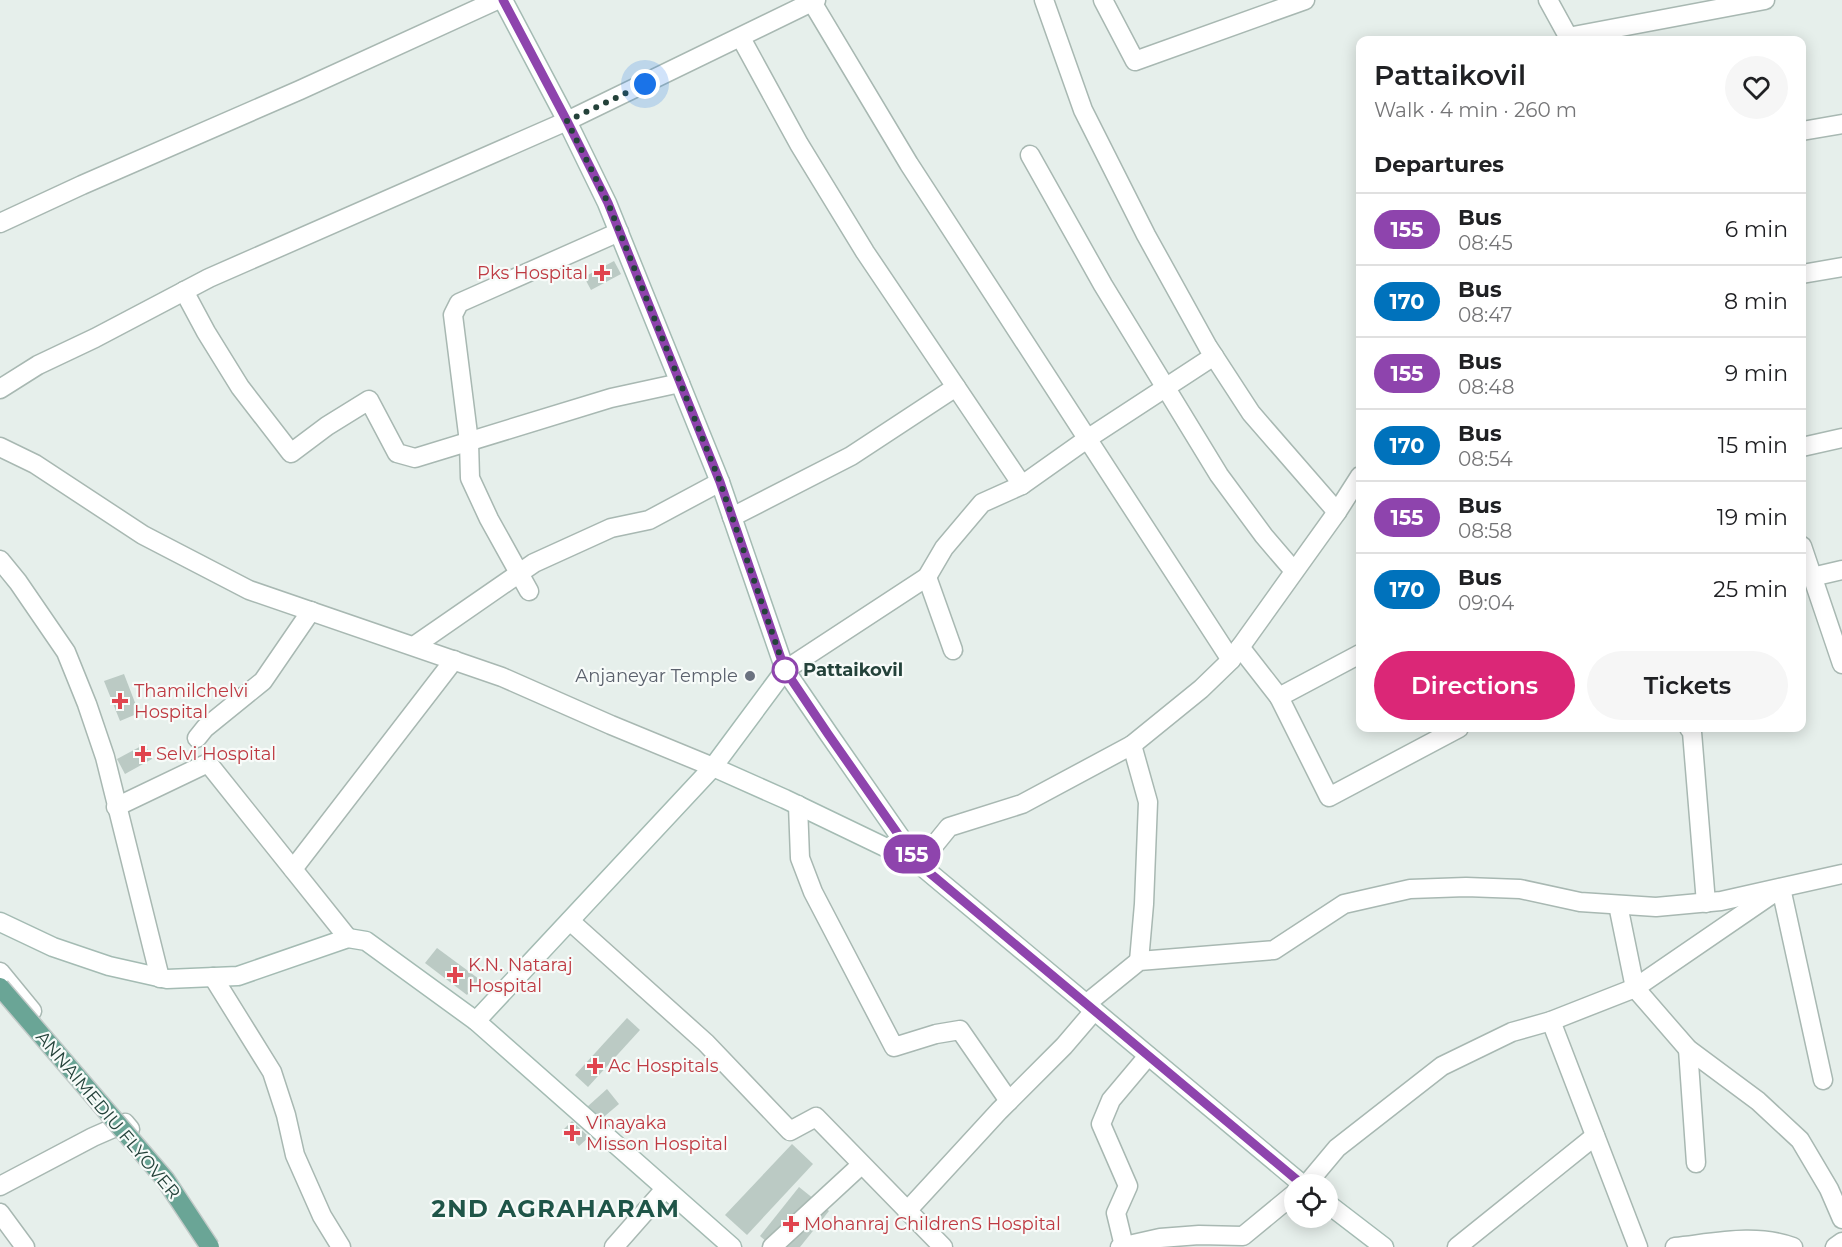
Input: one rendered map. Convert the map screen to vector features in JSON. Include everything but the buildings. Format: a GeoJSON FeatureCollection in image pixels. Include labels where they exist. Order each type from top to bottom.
{"type":"FeatureCollection","features":[{"type":"Feature","properties":{"kind":"main road","name":"ANNAIMEDIU FLYOVER"},"geometry":{"type":"LineString","coordinates":[[0,987],[165,1179],[210,1247]]}},
{"type":"Feature","properties":{"kind":"street"},"geometry":{"type":"LineString","coordinates":[[0,223],[496,0]]}},
{"type":"Feature","properties":{"kind":"street"},"geometry":{"type":"LineString","coordinates":[[503,0],[608,203],[720,482],[785,670],[919,864]]}},
{"type":"Feature","properties":{"kind":"street"},"geometry":{"type":"LineString","coordinates":[[1044,0],[1083,110],[1146,236],[1214,356],[1251,413],[1337,512]]}},
{"type":"Feature","properties":{"kind":"street"},"geometry":{"type":"LineString","coordinates":[[1103,0],[1135,61],[1305,0]]}},
{"type":"Feature","properties":{"kind":"street"},"geometry":{"type":"LineString","coordinates":[[1548,0],[1567,36]]}},
{"type":"Feature","properties":{"kind":"street"},"geometry":{"type":"LineString","coordinates":[[1584,36],[1765,0]]}},
{"type":"Feature","properties":{"kind":"street"},"geometry":{"type":"LineString","coordinates":[[0,389],[38,365],[209,278],[567,121],[814,1],[909,164],[1086,439],[1236,653],[1280,697],[1329,797],[1451,732]]}},
{"type":"Feature","properties":{"kind":"street"},"geometry":{"type":"LineString","coordinates":[[741,38],[799,144],[865,252],[1022,486]]}},
{"type":"Feature","properties":{"kind":"street"},"geometry":{"type":"LineString","coordinates":[[1806,130],[1842,124]]}},
{"type":"Feature","properties":{"kind":"street"},"geometry":{"type":"LineString","coordinates":[[1030,155],[1103,285],[1219,475],[1264,536],[1294,571]]}},
{"type":"Feature","properties":{"kind":"street"},"geometry":{"type":"LineString","coordinates":[[529,591],[489,519],[470,478],[469,442],[453,315],[459,303],[619,232]]}},
{"type":"Feature","properties":{"kind":"street"},"geometry":{"type":"LineString","coordinates":[[1806,273],[1842,267]]}},
{"type":"Feature","properties":{"kind":"street"},"geometry":{"type":"LineString","coordinates":[[184,291],[240,387],[291,453],[327,426],[369,400],[397,453],[415,458],[611,398],[680,383]]}},
{"type":"Feature","properties":{"kind":"street"},"geometry":{"type":"LineString","coordinates":[[476,1022],[713,767],[785,670],[927,577],[945,548],[982,503],[1022,486],[1086,439],[1214,356]]}},
{"type":"Feature","properties":{"kind":"street"},"geometry":{"type":"LineString","coordinates":[[732,517],[851,456],[956,387]]}},
{"type":"Feature","properties":{"kind":"street"},"geometry":{"type":"LineString","coordinates":[[1806,446],[1842,438]]}},
{"type":"Feature","properties":{"kind":"street"},"geometry":{"type":"LineString","coordinates":[[0,447],[35,464],[143,535],[249,590],[502,677],[798,805],[919,864],[1291,1174]]}},
{"type":"Feature","properties":{"kind":"street"},"geometry":{"type":"LineString","coordinates":[[414,646],[534,563],[610,528],[649,520],[720,482]]}},
{"type":"Feature","properties":{"kind":"street"},"geometry":{"type":"LineString","coordinates":[[919,864],[949,827],[1022,804],[1132,745],[1202,689],[1236,653],[1356,482]]}},
{"type":"Feature","properties":{"kind":"street"},"geometry":{"type":"LineString","coordinates":[[1806,558],[1842,664]]}},
{"type":"Feature","properties":{"kind":"street"},"geometry":{"type":"LineString","coordinates":[[0,560],[18,582],[66,652],[105,757],[160,978]]}},
{"type":"Feature","properties":{"kind":"street"},"geometry":{"type":"LineString","coordinates":[[1812,577],[1842,570]]}},
{"type":"Feature","properties":{"kind":"street"},"geometry":{"type":"LineString","coordinates":[[927,577],[953,650]]}},
{"type":"Feature","properties":{"kind":"street"},"geometry":{"type":"LineString","coordinates":[[197,738],[205,728],[263,681],[311,611]]}},
{"type":"Feature","properties":{"kind":"street"},"geometry":{"type":"LineString","coordinates":[[1280,697],[1356,656]]}},
{"type":"Feature","properties":{"kind":"street"},"geometry":{"type":"LineString","coordinates":[[293,869],[454,660]]}},
{"type":"Feature","properties":{"kind":"street"},"geometry":{"type":"LineString","coordinates":[[1692,732],[1706,903]]}},
{"type":"Feature","properties":{"kind":"street"},"geometry":{"type":"LineString","coordinates":[[1132,745],[1148,802],[1139,961]]}},
{"type":"Feature","properties":{"kind":"street"},"geometry":{"type":"LineString","coordinates":[[116,807],[208,763],[348,938]]}},
{"type":"Feature","properties":{"kind":"street"},"geometry":{"type":"LineString","coordinates":[[798,805],[800,858],[813,892],[894,1047],[936,1034],[960,1030],[1009,1101]]}},
{"type":"Feature","properties":{"kind":"street"},"geometry":{"type":"LineString","coordinates":[[907,1211],[1009,1101],[1064,1046],[1090,1007],[1139,961],[1274,950],[1344,903],[1410,889],[1466,887],[1520,889],[1580,902],[1656,907],[1720,902],[1842,874]]}},
{"type":"Feature","properties":{"kind":"street"},"geometry":{"type":"LineString","coordinates":[[1314,1174],[1337,1148],[1442,1066],[1512,1032],[1551,1021],[1635,988],[1781,888]]}},
{"type":"Feature","properties":{"kind":"street"},"geometry":{"type":"LineString","coordinates":[[1781,888],[1823,1080]]}},
{"type":"Feature","properties":{"kind":"street"},"geometry":{"type":"LineString","coordinates":[[1618,905],[1635,988],[1688,1048],[1758,1101],[1800,1140],[1829,1189],[1842,1219]]}},
{"type":"Feature","properties":{"kind":"street"},"geometry":{"type":"LineString","coordinates":[[570,921],[706,1043],[790,1131],[816,1117],[943,1247]]}},
{"type":"Feature","properties":{"kind":"street"},"geometry":{"type":"LineString","coordinates":[[0,922],[53,947],[109,966],[160,978],[238,976],[348,938],[366,941],[476,1022],[732,1247]]}},
{"type":"Feature","properties":{"kind":"street"},"geometry":{"type":"LineString","coordinates":[[0,972],[185,1195],[219,1247]]}},
{"type":"Feature","properties":{"kind":"street"},"geometry":{"type":"LineString","coordinates":[[213,977],[272,1072],[286,1115],[295,1155],[322,1216],[341,1247]]}},
{"type":"Feature","properties":{"kind":"street"},"geometry":{"type":"LineString","coordinates":[[1551,1021],[1638,1247]]}},
{"type":"Feature","properties":{"kind":"street"},"geometry":{"type":"LineString","coordinates":[[1688,1048],[1696,1163]]}},
{"type":"Feature","properties":{"kind":"street"},"geometry":{"type":"LineString","coordinates":[[1148,1056],[1111,1101],[1101,1124],[1128,1186],[1116,1213],[1122,1247],[1160,1238],[1199,1235],[1244,1241],[1284,1203]]}},
{"type":"Feature","properties":{"kind":"street"},"geometry":{"type":"LineString","coordinates":[[0,1186],[93,1137],[125,1123]]}},
{"type":"Feature","properties":{"kind":"street"},"geometry":{"type":"LineString","coordinates":[[1457,1247],[1595,1136]]}},
{"type":"Feature","properties":{"kind":"street"},"geometry":{"type":"LineString","coordinates":[[772,1247],[861,1165]]}},
{"type":"Feature","properties":{"kind":"street"},"geometry":{"type":"LineString","coordinates":[[614,1247],[665,1190]]}},
{"type":"Feature","properties":{"kind":"street"},"geometry":{"type":"LineString","coordinates":[[1338,1212],[1384,1247]]}},
{"type":"Feature","properties":{"kind":"street"},"geometry":{"type":"LineString","coordinates":[[0,1213],[25,1247]]}},
{"type":"Feature","properties":{"kind":"street"},"geometry":{"type":"LineString","coordinates":[[1676,1247],[1740,1240],[1784,1244],[1792,1247]]}},
{"type":"Feature","properties":{"kind":"street"},"geometry":{"type":"LineString","coordinates":[[1835,1247],[1842,1242]]}},
{"type":"Feature","properties":{"kind":"bus line","name":"155"},"geometry":{"type":"LineString","coordinates":[[503,0],[608,203],[720,482],[785,670],[919,864],[1290,1174]]}},
{"type":"Feature","properties":{"kind":"place","name":"Pks Hospital"},"geometry":{"type":"Point","coordinates":[602,273]}},
{"type":"Feature","properties":{"kind":"place","name":"Pattaikovil"},"geometry":{"type":"Point","coordinates":[785,670]}},
{"type":"Feature","properties":{"kind":"place","name":"Anjaneyar Temple"},"geometry":{"type":"Point","coordinates":[750,676]}},
{"type":"Feature","properties":{"kind":"place","name":"Thamilchelvi Hospital"},"geometry":{"type":"Point","coordinates":[120,701]}},
{"type":"Feature","properties":{"kind":"place","name":"Selvi Hospital"},"geometry":{"type":"Point","coordinates":[143,754]}},
{"type":"Feature","properties":{"kind":"place","name":"K.N. Nataraj Hospital"},"geometry":{"type":"Point","coordinates":[455,975]}},
{"type":"Feature","properties":{"kind":"place","name":"Ac Hospitals"},"geometry":{"type":"Point","coordinates":[595,1066]}},
{"type":"Feature","properties":{"kind":"place","name":"Vinayaka Misson Hospital"},"geometry":{"type":"Point","coordinates":[572,1133]}},
{"type":"Feature","properties":{"kind":"place","name":"Mohanraj ChildrenS Hospital"},"geometry":{"type":"Point","coordinates":[791,1224]}},
{"type":"Feature","properties":{"kind":"district","name":"2ND AGRAHARAM"},"geometry":{"type":"Point","coordinates":[556,1209]}},
{"type":"Feature","properties":{"kind":"route"},"geometry":{"type":"LineString","coordinates":[[645,84],[567,121],[608,203],[720,482],[785,670]]}}]}
